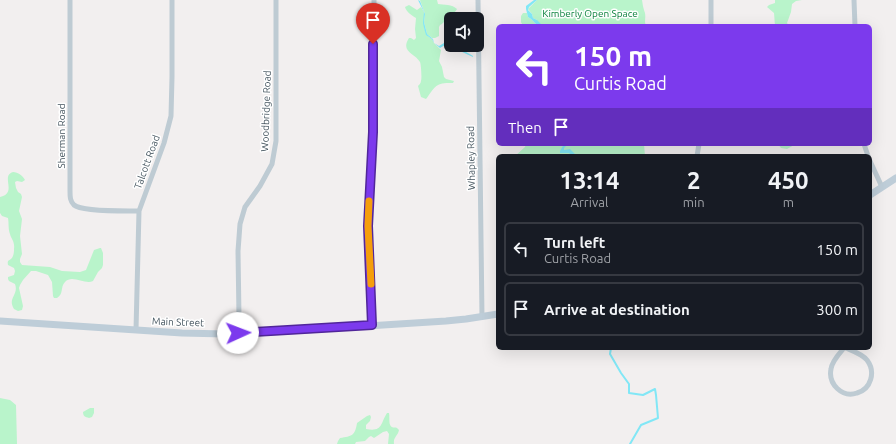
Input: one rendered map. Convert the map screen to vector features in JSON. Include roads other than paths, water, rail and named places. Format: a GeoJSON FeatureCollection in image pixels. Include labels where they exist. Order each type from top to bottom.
{"type":"FeatureCollection","features":[{"type":"Feature","properties":{"kind":"main road"},"geometry":{"type":"LineString","coordinates":[[872,194],[896,178]]}},
{"type":"Feature","properties":{"kind":"main road","name":"Main Street"},"geometry":{"type":"LineString","coordinates":[[0,321],[182,333],[238,333],[446,321],[496,314]]}},
{"type":"Feature","properties":{"kind":"street","name":"Sherman Road"},"geometry":{"type":"LineString","coordinates":[[70,0],[71,201],[76,206],[87,209],[139,211]]}},
{"type":"Feature","properties":{"kind":"street","name":"Talcott Road"},"geometry":{"type":"LineString","coordinates":[[136,330],[139,211],[164,143],[171,116],[172,0]]}},
{"type":"Feature","properties":{"kind":"street","name":"Woodbridge Road"},"geometry":{"type":"LineString","coordinates":[[238,333],[238,251],[240,224],[245,207],[260,186],[272,164],[276,141],[276,0]]}},
{"type":"Feature","properties":{"kind":"street"},"geometry":{"type":"LineString","coordinates":[[372,325],[368,226],[373,132],[374,0]]}},
{"type":"Feature","properties":{"kind":"street","name":"Whapley Road"},"geometry":{"type":"LineString","coordinates":[[478,0],[482,316]]}},
{"type":"Feature","properties":{"kind":"street"},"geometry":{"type":"LineString","coordinates":[[710,0],[711,24]]}},
{"type":"Feature","properties":{"kind":"street"},"geometry":{"type":"LineString","coordinates":[[854,0],[855,24]]}},
{"type":"Feature","properties":{"kind":"street"},"geometry":{"type":"LineString","coordinates":[[872,165],[882,187]]}},
{"type":"Feature","properties":{"kind":"street"},"geometry":{"type":"LineString","coordinates":[[843,350],[832,365],[831,378],[835,386],[841,392],[854,394],[862,391],[868,385],[871,377],[871,368],[864,357],[849,350]]}},
{"type":"Feature","properties":{"kind":"water"},"geometry":{"type":"Polygon","coordinates":[[[418,0],[420,1],[425,14],[424,22],[427,34],[433,39],[434,43],[432,39],[426,35],[423,23],[424,12],[418,0]]]}},
{"type":"Feature","properties":{"kind":"water"},"geometry":{"type":"Polygon","coordinates":[[[534,0],[537,0],[529,7],[528,10],[532,14],[533,18],[541,24],[536,24],[528,17],[526,6],[534,0]]]}},
{"type":"Feature","properties":{"kind":"water"},"geometry":{"type":"Polygon","coordinates":[[[434,43],[439,46],[444,43],[444,46],[440,48],[434,43]]]}},
{"type":"Feature","properties":{"kind":"water"},"geometry":{"type":"Polygon","coordinates":[[[462,52],[466,52],[473,57],[462,52]]]}},
{"type":"Feature","properties":{"kind":"water"},"geometry":{"type":"Polygon","coordinates":[[[563,146],[566,146],[564,150],[570,149],[575,154],[560,153],[563,146]]]}},
{"type":"Feature","properties":{"kind":"waterway"},"geometry":{"type":"LineString","coordinates":[[611,350],[610,354],[629,384],[629,393],[643,395],[655,389],[658,418],[641,425],[630,444]]}},
{"type":"Feature","properties":{"kind":"park label","name":"Kimberly Open Space"},"geometry":{"type":"Point","coordinates":[590,13]}}]}
